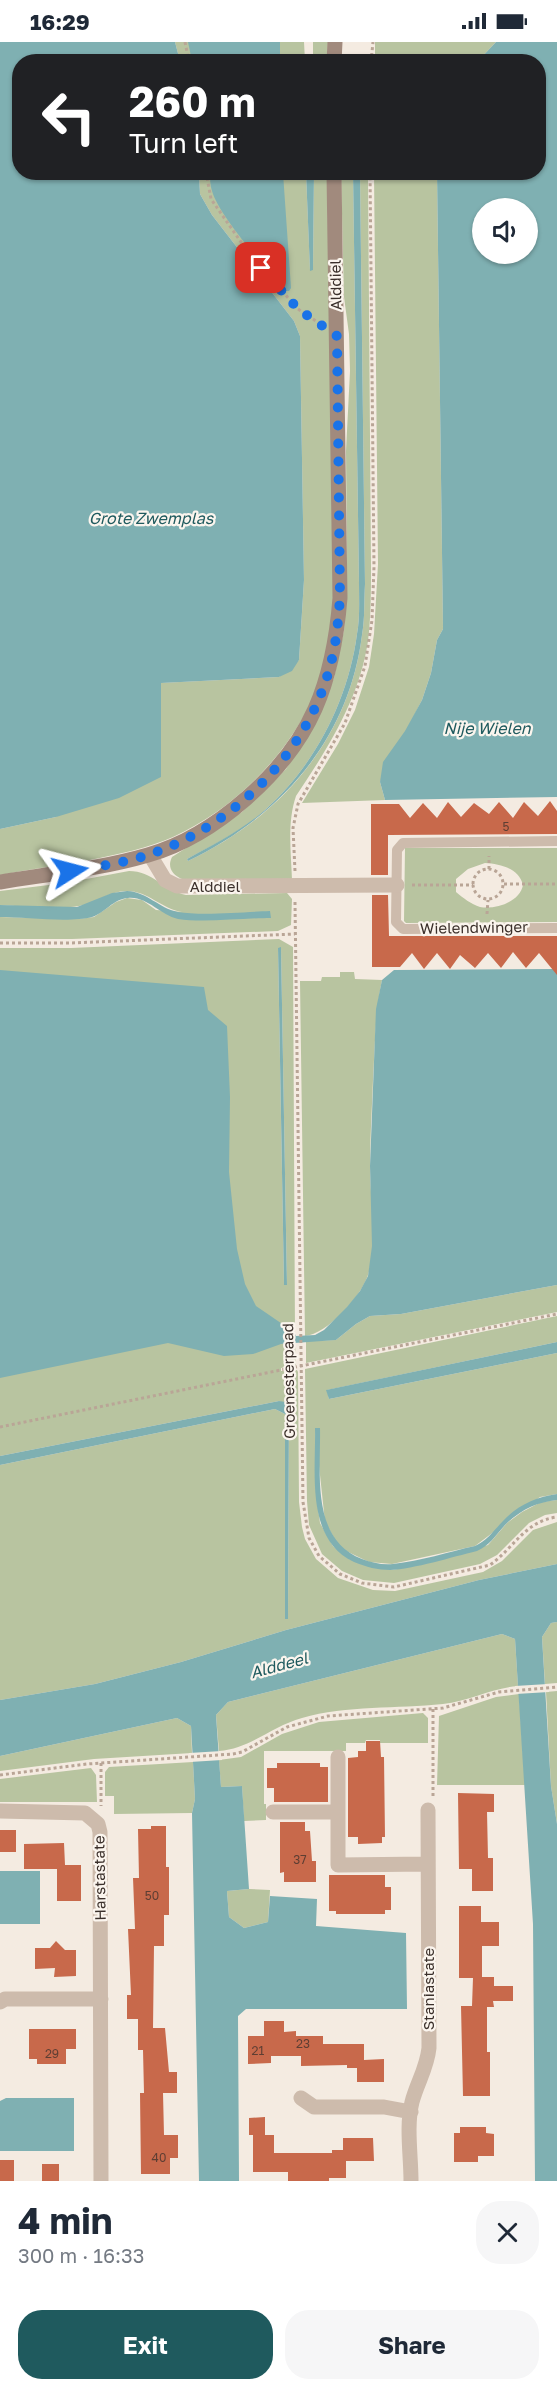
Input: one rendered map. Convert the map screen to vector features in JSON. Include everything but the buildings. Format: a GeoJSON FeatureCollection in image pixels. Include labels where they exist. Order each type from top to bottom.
{"type":"FeatureCollection","features":[{"type":"Feature","properties":{"kind":"street","name":"Alddiel"},"geometry":{"type":"LineString","coordinates":[[0,882],[150,855],[197,832],[229,812],[258,788],[294,745],[315,710],[329,672],[337,635],[340,598],[334,180]]}},
{"type":"Feature","properties":{"kind":"street","name":"Alddiel"},"geometry":{"type":"LineString","coordinates":[[150,855],[165,880],[177,886],[396,885]]}},
{"type":"Feature","properties":{"kind":"street"},"geometry":{"type":"LineString","coordinates":[[338,1757],[338,1865],[428,1863]]}},
{"type":"Feature","properties":{"kind":"street","name":"Staniastate"},"geometry":{"type":"LineString","coordinates":[[411,2181],[411,2112],[415,2093],[426,2069],[429,2048],[428,1810]]}},
{"type":"Feature","properties":{"kind":"street","name":"Harstastate"},"geometry":{"type":"LineString","coordinates":[[0,1811],[77,1811],[92,1817],[98,1824],[100,1832],[101,2181]]}},
{"type":"Feature","properties":{"kind":"street"},"geometry":{"type":"LineString","coordinates":[[273,1812],[338,1812]]}},
{"type":"Feature","properties":{"kind":"street"},"geometry":{"type":"LineString","coordinates":[[0,2002],[5,1999],[101,1999]]}},
{"type":"Feature","properties":{"kind":"street"},"geometry":{"type":"LineString","coordinates":[[301,2098],[314,2107],[384,2107],[411,2112]]}},
{"type":"Feature","properties":{"kind":"lane","name":"Wielendwinger"},"geometry":{"type":"LineString","coordinates":[[557,841],[403,843],[396,850],[396,922],[403,929],[557,928]]}},
{"type":"Feature","properties":{"kind":"path"},"geometry":{"type":"LineString","coordinates":[[207,180],[211,199],[250,255],[298,309],[337,336]]}},
{"type":"Feature","properties":{"kind":"path"},"geometry":{"type":"LineString","coordinates":[[488,868],[501,875],[504,884],[500,894],[488,899],[477,895],[473,885],[475,875],[488,868]]}},
{"type":"Feature","properties":{"kind":"path"},"geometry":{"type":"LineString","coordinates":[[504,884],[557,884]]}},
{"type":"Feature","properties":{"kind":"path"},"geometry":{"type":"LineString","coordinates":[[396,885],[473,885]]}},
{"type":"Feature","properties":{"kind":"path","name":"Groenesterpaad"},"geometry":{"type":"LineString","coordinates":[[0,944],[295,934],[303,1502],[309,1538],[319,1556],[340,1574],[373,1586],[394,1587],[482,1568],[500,1558],[531,1526],[557,1517]]}},
{"type":"Feature","properties":{"kind":"path"},"geometry":{"type":"LineString","coordinates":[[0,1427],[557,1314]]}},
{"type":"Feature","properties":{"kind":"path"},"geometry":{"type":"LineString","coordinates":[[0,1775],[101,1763],[226,1755],[242,1752],[286,1727],[328,1716],[433,1709],[455,1706],[490,1694],[511,1690],[555,1687]]}},
{"type":"Feature","properties":{"kind":"path"},"geometry":{"type":"LineString","coordinates":[[428,1810],[433,1800],[433,1709]]}},
{"type":"Feature","properties":{"kind":"path"},"geometry":{"type":"LineString","coordinates":[[92,1817],[101,1809],[101,1763]]}},
{"type":"Feature","properties":{"kind":"green space"},"geometry":{"type":"Polygon","coordinates":[[[175,42],[191,42],[194,54],[178,54],[175,42]]]}},
{"type":"Feature","properties":{"kind":"green space"},"geometry":{"type":"Polygon","coordinates":[[[260,42],[304,42],[305,54],[261,54],[260,42]]]}},
{"type":"Feature","properties":{"kind":"green space"},"geometry":{"type":"Polygon","coordinates":[[[313,42],[328,42],[327,54],[313,54],[313,42]]]}},
{"type":"Feature","properties":{"kind":"green space"},"geometry":{"type":"Polygon","coordinates":[[[375,42],[496,42],[485,54],[375,54],[375,42]]]}},
{"type":"Feature","properties":{"kind":"green space"},"geometry":{"type":"Polygon","coordinates":[[[199,180],[306,180],[310,270],[313,270],[314,180],[327,180],[334,569],[332,622],[327,660],[313,699],[283,748],[244,790],[221,809],[198,824],[154,844],[88,860],[0,875],[0,829],[56,817],[160,683],[279,677],[299,660],[304,580],[300,336],[294,321],[212,215],[200,194],[199,180]]]}},
{"type":"Feature","properties":{"kind":"green space"},"geometry":{"type":"Polygon","coordinates":[[[341,180],[353,180],[359,603],[353,659],[337,707],[314,752],[299,773],[265,810],[228,837],[187,859],[188,861],[222,843],[253,822],[280,798],[305,770],[326,741],[355,673],[363,629],[365,584],[360,180],[368,180],[371,586],[369,632],[364,663],[341,723],[296,796],[293,806],[290,848],[292,880],[182,879],[171,870],[172,857],[242,812],[286,769],[311,731],[334,678],[344,630],[347,569],[346,451],[350,371],[349,334],[344,297],[341,180]]]}},
{"type":"Feature","properties":{"kind":"green space"},"geometry":{"type":"Polygon","coordinates":[[[374,180],[437,180],[443,629],[437,640],[431,673],[422,700],[380,782],[385,800],[302,803],[338,744],[355,710],[369,667],[374,634],[378,564],[374,180]]]}},
{"type":"Feature","properties":{"kind":"green space"},"geometry":{"type":"Polygon","coordinates":[[[405,848],[557,848],[557,922],[406,923],[404,921],[405,848]],[[485,863],[468,869],[456,879],[456,892],[467,901],[480,907],[506,904],[521,891],[523,885],[521,879],[508,868],[485,863]]]}},
{"type":"Feature","properties":{"kind":"green space"},"geometry":{"type":"Polygon","coordinates":[[[129,871],[145,874],[178,893],[186,895],[287,893],[292,899],[291,925],[278,931],[72,939],[0,939],[0,917],[78,919],[94,917],[116,902],[127,898],[142,900],[156,910],[182,912],[142,894],[127,891],[70,907],[0,905],[0,891],[65,883],[129,871]]]}},
{"type":"Feature","properties":{"kind":"green space"},"geometry":{"type":"Polygon","coordinates":[[[279,939],[293,947],[295,1336],[294,1332],[281,1344],[295,1342],[296,1365],[281,1368],[281,1371],[297,1370],[298,1372],[299,1502],[305,1539],[316,1559],[338,1578],[373,1590],[395,1591],[483,1572],[502,1561],[533,1530],[557,1522],[557,1564],[479,1580],[286,1630],[181,1662],[95,1684],[0,1700],[0,1465],[275,1409],[285,1414],[285,1618],[288,1619],[289,1407],[279,1401],[0,1456],[0,948],[71,948],[279,939]],[[278,948],[284,1285],[287,1285],[281,948],[278,948]]]}},
{"type":"Feature","properties":{"kind":"green space"},"geometry":{"type":"Polygon","coordinates":[[[340,972],[354,972],[355,979],[382,980],[376,1030],[371,1133],[373,1249],[368,1275],[351,1303],[333,1322],[314,1334],[305,1336],[300,981],[321,981],[322,977],[340,977],[340,972]]]}},
{"type":"Feature","properties":{"kind":"green space"},"geometry":{"type":"Polygon","coordinates":[[[557,1285],[557,1312],[306,1363],[306,1341],[336,1340],[370,1316],[401,1314],[557,1285]]]}},
{"type":"Feature","properties":{"kind":"green space"},"geometry":{"type":"Polygon","coordinates":[[[557,1316],[557,1342],[327,1390],[329,1399],[557,1353],[557,1494],[540,1497],[475,1546],[392,1564],[369,1562],[344,1550],[337,1543],[325,1522],[315,1428],[317,1501],[320,1523],[333,1546],[349,1559],[393,1570],[488,1545],[507,1523],[541,1502],[557,1500],[557,1513],[545,1515],[529,1523],[497,1555],[480,1564],[394,1583],[363,1580],[342,1571],[322,1554],[309,1525],[305,1369],[557,1316]]]}},
{"type":"Feature","properties":{"kind":"green space"},"geometry":{"type":"Polygon","coordinates":[[[557,1622],[557,1683],[545,1684],[542,1637],[551,1623],[557,1622]]]}},
{"type":"Feature","properties":{"kind":"green space"},"geometry":{"type":"Polygon","coordinates":[[[502,1634],[515,1639],[518,1686],[443,1704],[354,1709],[319,1714],[281,1726],[241,1746],[219,1751],[216,1715],[228,1702],[502,1634]]]}},
{"type":"Feature","properties":{"kind":"green space"},"geometry":{"type":"Polygon","coordinates":[[[557,1691],[557,1824],[551,1786],[546,1692],[557,1691]]]}},
{"type":"Feature","properties":{"kind":"green space"},"geometry":{"type":"Polygon","coordinates":[[[519,1694],[525,1785],[437,1785],[439,1716],[496,1697],[519,1694]]]}},
{"type":"Feature","properties":{"kind":"green space"},"geometry":{"type":"Polygon","coordinates":[[[423,1713],[428,1718],[428,1743],[380,1743],[380,1740],[366,1740],[365,1743],[346,1743],[346,1751],[264,1751],[266,1820],[244,1821],[242,1786],[221,1787],[219,1760],[241,1757],[282,1734],[319,1722],[423,1713]]]}},
{"type":"Feature","properties":{"kind":"green space"},"geometry":{"type":"Polygon","coordinates":[[[177,1718],[191,1726],[192,1753],[94,1759],[0,1771],[0,1756],[177,1718]]]}},
{"type":"Feature","properties":{"kind":"green space"},"geometry":{"type":"Polygon","coordinates":[[[193,1762],[195,1799],[192,1813],[114,1814],[114,1796],[105,1796],[105,1772],[109,1767],[193,1762]]]}},
{"type":"Feature","properties":{"kind":"green space"},"geometry":{"type":"Polygon","coordinates":[[[91,1768],[96,1775],[97,1802],[0,1802],[0,1779],[91,1768]]]}},
{"type":"Feature","properties":{"kind":"green space"},"geometry":{"type":"Polygon","coordinates":[[[270,1890],[268,1922],[244,1928],[229,1917],[227,1891],[270,1890]]]}},
{"type":"Feature","properties":{"kind":"water","name":"Grote Zwemplas"},"geometry":{"type":"Polygon","coordinates":[[[0,42],[175,42],[178,54],[12,54],[12,180],[199,180],[200,194],[212,215],[294,321],[300,336],[304,580],[299,660],[292,671],[279,677],[161,683],[161,777],[119,798],[56,817],[0,829],[0,42]]]}},
{"type":"Feature","properties":{"kind":"water"},"geometry":{"type":"Polygon","coordinates":[[[188,42],[280,42],[280,54],[191,54],[188,42]]]}},
{"type":"Feature","properties":{"kind":"water","name":"Nije Wielen"},"geometry":{"type":"Polygon","coordinates":[[[496,42],[557,42],[557,797],[385,800],[380,782],[383,762],[405,731],[422,700],[431,673],[437,640],[443,629],[437,180],[546,180],[546,54],[485,54],[496,42]]]}},
{"type":"Feature","properties":{"kind":"water"},"geometry":{"type":"Polygon","coordinates":[[[210,180],[283,180],[291,288],[289,291],[286,291],[234,229],[217,202],[210,180]]]}},
{"type":"Feature","properties":{"kind":"water"},"geometry":{"type":"Polygon","coordinates":[[[306,180],[314,180],[313,270],[310,271],[306,180]]]}},
{"type":"Feature","properties":{"kind":"water"},"geometry":{"type":"Polygon","coordinates":[[[353,180],[360,180],[365,584],[363,629],[355,673],[342,708],[326,740],[305,770],[280,797],[253,821],[222,843],[188,861],[187,859],[227,837],[265,810],[283,792],[314,752],[337,707],[346,683],[353,659],[359,603],[353,180]]]}},
{"type":"Feature","properties":{"kind":"water"},"geometry":{"type":"Polygon","coordinates":[[[127,891],[141,894],[178,912],[211,914],[270,911],[271,918],[178,919],[135,898],[118,901],[97,915],[83,919],[0,917],[0,905],[77,907],[112,893],[127,891]]]}},
{"type":"Feature","properties":{"kind":"water"},"geometry":{"type":"Polygon","coordinates":[[[281,947],[287,1285],[284,1285],[278,948],[281,947]]]}},
{"type":"Feature","properties":{"kind":"water"},"geometry":{"type":"Polygon","coordinates":[[[557,969],[557,1285],[401,1314],[370,1316],[336,1340],[281,1344],[253,1354],[224,1356],[168,1343],[0,1378],[0,970],[204,987],[208,1010],[227,1026],[230,1097],[229,1172],[237,1249],[245,1284],[256,1306],[294,1332],[296,1336],[315,1335],[324,1330],[347,1307],[368,1276],[372,1246],[370,1166],[376,1009],[382,980],[394,970],[557,969]]]}},
{"type":"Feature","properties":{"kind":"water"},"geometry":{"type":"Polygon","coordinates":[[[557,1342],[557,1353],[329,1399],[326,1390],[557,1342]]]}},
{"type":"Feature","properties":{"kind":"water"},"geometry":{"type":"Polygon","coordinates":[[[279,1401],[285,1402],[289,1407],[288,1619],[285,1619],[285,1414],[275,1409],[0,1465],[0,1456],[279,1401]]]}},
{"type":"Feature","properties":{"kind":"water"},"geometry":{"type":"Polygon","coordinates":[[[315,1428],[320,1428],[320,1484],[326,1520],[334,1536],[345,1549],[370,1562],[403,1563],[475,1546],[487,1538],[521,1506],[542,1497],[557,1494],[557,1500],[523,1511],[505,1525],[489,1543],[477,1551],[400,1569],[386,1570],[368,1567],[354,1562],[338,1551],[327,1538],[320,1521],[316,1503],[315,1428]]]}},
{"type":"Feature","properties":{"kind":"water","name":"Alddeel"},"geometry":{"type":"Polygon","coordinates":[[[557,1564],[557,1622],[551,1623],[542,1637],[551,1786],[557,1824],[557,2181],[535,2181],[533,1924],[515,1639],[502,1634],[228,1702],[216,1715],[221,1787],[242,1786],[249,1889],[227,1891],[229,1917],[244,1928],[268,1922],[270,1896],[317,1899],[316,1926],[406,1933],[407,2009],[246,2009],[238,2016],[239,2181],[199,2181],[192,1813],[195,1799],[191,1726],[177,1718],[0,1756],[0,1700],[95,1684],[181,1662],[286,1630],[479,1580],[557,1564]]]}},
{"type":"Feature","properties":{"kind":"water"},"geometry":{"type":"Polygon","coordinates":[[[0,1871],[40,1871],[40,1924],[0,1924],[0,1871]]]}},
{"type":"Feature","properties":{"kind":"water"},"geometry":{"type":"Polygon","coordinates":[[[6,2098],[74,2098],[74,2151],[0,2151],[0,2101],[6,2098]]]}},
{"type":"Feature","properties":{"kind":"pier"},"geometry":{"type":"Polygon","coordinates":[[[548,1684],[549,1692],[516,1694],[515,1686],[548,1684]]]}},
{"type":"Feature","properties":{"kind":"pier"},"geometry":{"type":"Polygon","coordinates":[[[222,1751],[222,1760],[190,1762],[189,1753],[222,1751]]]}},
{"type":"Feature","properties":{"kind":"route"},"geometry":{"type":"LineString","coordinates":[[70,871],[150,855],[197,832],[229,812],[258,788],[294,745],[315,710],[329,672],[337,635],[340,598],[337,336],[298,309],[261,268]]}}]}
